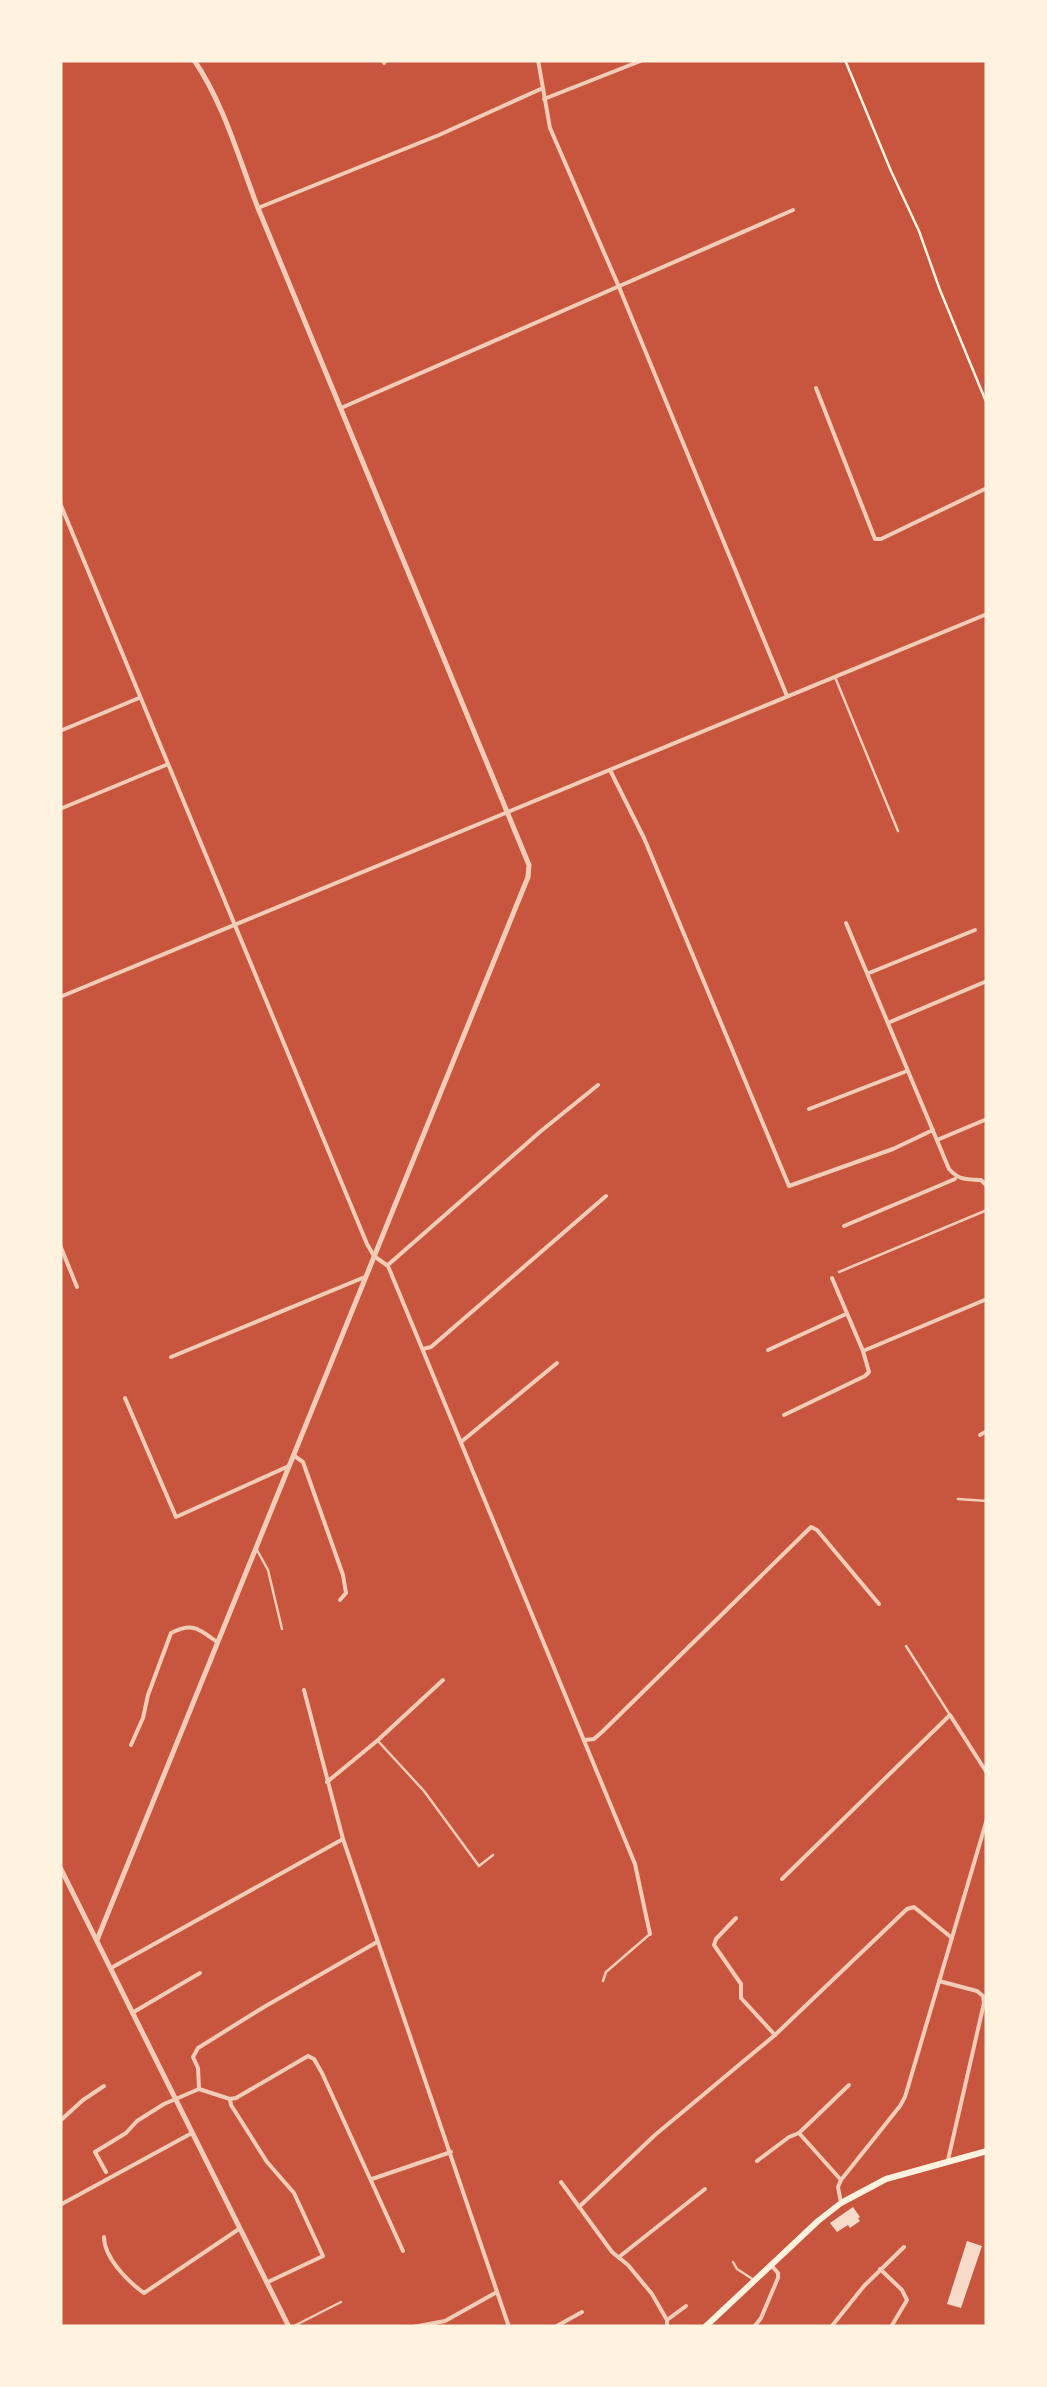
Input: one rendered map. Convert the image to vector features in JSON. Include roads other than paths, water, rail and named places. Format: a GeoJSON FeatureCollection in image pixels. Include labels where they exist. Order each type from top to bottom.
{"type":"FeatureCollection","features":[{"type":"Feature","properties":{"kind":"main road"},"geometry":{"type":"LineString","coordinates":[[706,2327],[716,2324],[756,2281],[841,2203],[886,2179],[987,2152]]}},
{"type":"Feature","properties":{"kind":"street"},"geometry":{"type":"LineString","coordinates":[[96,1940],[530,865],[222,116],[194,60]]}},
{"type":"Feature","properties":{"kind":"street"},"geometry":{"type":"LineString","coordinates":[[538,60],[550,128],[787,696]]}},
{"type":"Feature","properties":{"kind":"street"},"geometry":{"type":"LineString","coordinates":[[544,98],[643,60]]}},
{"type":"Feature","properties":{"kind":"street"},"geometry":{"type":"LineString","coordinates":[[258,208],[439,135],[542,88]]}},
{"type":"Feature","properties":{"kind":"street"},"geometry":{"type":"LineString","coordinates":[[341,408],[793,210]]}},
{"type":"Feature","properties":{"kind":"street"},"geometry":{"type":"LineString","coordinates":[[816,388],[875,539],[987,488]]}},
{"type":"Feature","properties":{"kind":"street"},"geometry":{"type":"LineString","coordinates":[[60,504],[374,1256],[388,1266],[585,1740],[635,1864],[650,1934]]}},
{"type":"Feature","properties":{"kind":"street"},"geometry":{"type":"LineString","coordinates":[[60,997],[987,614]]}},
{"type":"Feature","properties":{"kind":"street"},"geometry":{"type":"LineString","coordinates":[[60,731],[140,697]]}},
{"type":"Feature","properties":{"kind":"street"},"geometry":{"type":"LineString","coordinates":[[60,809],[168,764]]}},
{"type":"Feature","properties":{"kind":"street"},"geometry":{"type":"LineString","coordinates":[[610,770],[650,851],[788,1186],[893,1149],[933,1130]]}},
{"type":"Feature","properties":{"kind":"street"},"geometry":{"type":"LineString","coordinates":[[846,923],[949,1169],[957,1178],[981,1180],[987,1186]]}},
{"type":"Feature","properties":{"kind":"street"},"geometry":{"type":"LineString","coordinates":[[868,973],[975,930]]}},
{"type":"Feature","properties":{"kind":"street"},"geometry":{"type":"LineString","coordinates":[[888,1023],[987,982]]}},
{"type":"Feature","properties":{"kind":"street"},"geometry":{"type":"LineString","coordinates":[[809,1110],[907,1071]]}},
{"type":"Feature","properties":{"kind":"street"},"geometry":{"type":"LineString","coordinates":[[388,1266],[598,1085]]}},
{"type":"Feature","properties":{"kind":"street"},"geometry":{"type":"LineString","coordinates":[[937,1140],[987,1119]]}},
{"type":"Feature","properties":{"kind":"street"},"geometry":{"type":"LineString","coordinates":[[844,1226],[957,1178]]}},
{"type":"Feature","properties":{"kind":"street"},"geometry":{"type":"LineString","coordinates":[[423,1349],[431,1347],[606,1196]]}},
{"type":"Feature","properties":{"kind":"street"},"geometry":{"type":"LineString","coordinates":[[60,1245],[77,1286]]}},
{"type":"Feature","properties":{"kind":"street"},"geometry":{"type":"LineString","coordinates":[[171,1357],[366,1277]]}},
{"type":"Feature","properties":{"kind":"street"},"geometry":{"type":"LineString","coordinates":[[784,1415],[869,1372],[832,1278]]}},
{"type":"Feature","properties":{"kind":"street"},"geometry":{"type":"LineString","coordinates":[[863,1350],[987,1299]]}},
{"type":"Feature","properties":{"kind":"street"},"geometry":{"type":"LineString","coordinates":[[768,1350],[848,1313]]}},
{"type":"Feature","properties":{"kind":"street"},"geometry":{"type":"LineString","coordinates":[[461,1442],[557,1363]]}},
{"type":"Feature","properties":{"kind":"street"},"geometry":{"type":"LineString","coordinates":[[125,1398],[176,1517],[289,1466]]}},
{"type":"Feature","properties":{"kind":"street"},"geometry":{"type":"LineString","coordinates":[[980,1435],[987,1431]]}},
{"type":"Feature","properties":{"kind":"street"},"geometry":{"type":"LineString","coordinates":[[293,1456],[303,1462],[343,1576],[346,1593],[340,1600]]}},
{"type":"Feature","properties":{"kind":"street"},"geometry":{"type":"LineString","coordinates":[[585,1740],[602,1732],[811,1528],[816,1528],[879,1604]]}},
{"type":"Feature","properties":{"kind":"street"},"geometry":{"type":"LineString","coordinates":[[130,1745],[144,1718],[170,1632],[194,1627],[218,1642]]}},
{"type":"Feature","properties":{"kind":"street"},"geometry":{"type":"LineString","coordinates":[[327,1782],[443,1680]]}},
{"type":"Feature","properties":{"kind":"street"},"geometry":{"type":"LineString","coordinates":[[304,1690],[343,1840],[509,2327]]}},
{"type":"Feature","properties":{"kind":"street"},"geometry":{"type":"LineString","coordinates":[[782,1879],[950,1714],[987,1773]]}},
{"type":"Feature","properties":{"kind":"street"},"geometry":{"type":"LineString","coordinates":[[841,2203],[840,2180],[905,2097],[987,1820]]}},
{"type":"Feature","properties":{"kind":"street"},"geometry":{"type":"LineString","coordinates":[[110,1968],[343,1840]]}},
{"type":"Feature","properties":{"kind":"street"},"geometry":{"type":"LineString","coordinates":[[60,1866],[290,2327]]}},
{"type":"Feature","properties":{"kind":"street"},"geometry":{"type":"LineString","coordinates":[[579,2207],[655,2135],[775,2035],[910,1907],[952,1938]]}},
{"type":"Feature","properties":{"kind":"street"},"geometry":{"type":"LineString","coordinates":[[736,1918],[714,1945],[741,1984],[741,1998],[775,2035]]}},
{"type":"Feature","properties":{"kind":"street"},"geometry":{"type":"LineString","coordinates":[[199,2090],[193,2057],[198,2048],[377,1942]]}},
{"type":"Feature","properties":{"kind":"street"},"geometry":{"type":"LineString","coordinates":[[132,2013],[200,1972]]}},
{"type":"Feature","properties":{"kind":"street"},"geometry":{"type":"LineString","coordinates":[[939,1981],[984,1996],[948,2162]]}},
{"type":"Feature","properties":{"kind":"street"},"geometry":{"type":"LineString","coordinates":[[106,2172],[95,2152],[164,2104],[199,2090],[236,2098],[308,2056],[314,2060],[372,2180],[402,2251]]}},
{"type":"Feature","properties":{"kind":"street"},"geometry":{"type":"LineString","coordinates":[[757,2161],[799,2133],[849,2085]]}},
{"type":"Feature","properties":{"kind":"street"},"geometry":{"type":"LineString","coordinates":[[60,2121],[104,2086]]}},
{"type":"Feature","properties":{"kind":"street"},"geometry":{"type":"LineString","coordinates":[[230,2099],[266,2162],[294,2194],[323,2256],[266,2283]]}},
{"type":"Feature","properties":{"kind":"street"},"geometry":{"type":"LineString","coordinates":[[60,2205],[192,2133]]}},
{"type":"Feature","properties":{"kind":"street"},"geometry":{"type":"LineString","coordinates":[[799,2133],[840,2180]]}},
{"type":"Feature","properties":{"kind":"street"},"geometry":{"type":"LineString","coordinates":[[372,2180],[451,2152]]}},
{"type":"Feature","properties":{"kind":"street"},"geometry":{"type":"LineString","coordinates":[[561,2182],[617,2258],[639,2276],[667,2327]]}},
{"type":"Feature","properties":{"kind":"street"},"geometry":{"type":"LineString","coordinates":[[617,2258],[706,2189]]}},
{"type":"Feature","properties":{"kind":"street"},"geometry":{"type":"LineString","coordinates":[[104,2237],[105,2251],[144,2294],[239,2229]]}},
{"type":"Feature","properties":{"kind":"street"},"geometry":{"type":"LineString","coordinates":[[831,2327],[904,2247]]}},
{"type":"Feature","properties":{"kind":"street"},"geometry":{"type":"LineString","coordinates":[[758,2326],[778,2278],[772,2266]]}},
{"type":"Feature","properties":{"kind":"street"},"geometry":{"type":"LineString","coordinates":[[880,2269],[907,2300],[891,2327]]}},
{"type":"Feature","properties":{"kind":"street"},"geometry":{"type":"LineString","coordinates":[[413,2327],[445,2321],[496,2292]]}},
{"type":"Feature","properties":{"kind":"street"},"geometry":{"type":"LineString","coordinates":[[666,2320],[686,2306]]}},
{"type":"Feature","properties":{"kind":"street"},"geometry":{"type":"LineString","coordinates":[[555,2327],[582,2312]]}},
{"type":"Feature","properties":{"kind":"lane"},"geometry":{"type":"LineString","coordinates":[[835,676],[898,831]]}},
{"type":"Feature","properties":{"kind":"lane"},"geometry":{"type":"LineString","coordinates":[[839,1272],[987,1210]]}},
{"type":"Feature","properties":{"kind":"lane"},"geometry":{"type":"LineString","coordinates":[[958,1499],[987,1501]]}},
{"type":"Feature","properties":{"kind":"lane"},"geometry":{"type":"LineString","coordinates":[[256,1548],[268,1570],[282,1629]]}},
{"type":"Feature","properties":{"kind":"lane"},"geometry":{"type":"LineString","coordinates":[[906,1646],[950,1714]]}},
{"type":"Feature","properties":{"kind":"lane"},"geometry":{"type":"LineString","coordinates":[[378,1740],[424,1791],[479,1866],[493,1855]]}},
{"type":"Feature","properties":{"kind":"lane"},"geometry":{"type":"LineString","coordinates":[[602,1981],[606,1972],[650,1934]]}},
{"type":"Feature","properties":{"kind":"lane"},"geometry":{"type":"LineString","coordinates":[[733,2262],[756,2281]]}},
{"type":"Feature","properties":{"kind":"lane"},"geometry":{"type":"LineString","coordinates":[[290,2327],[341,2302]]}}]}
